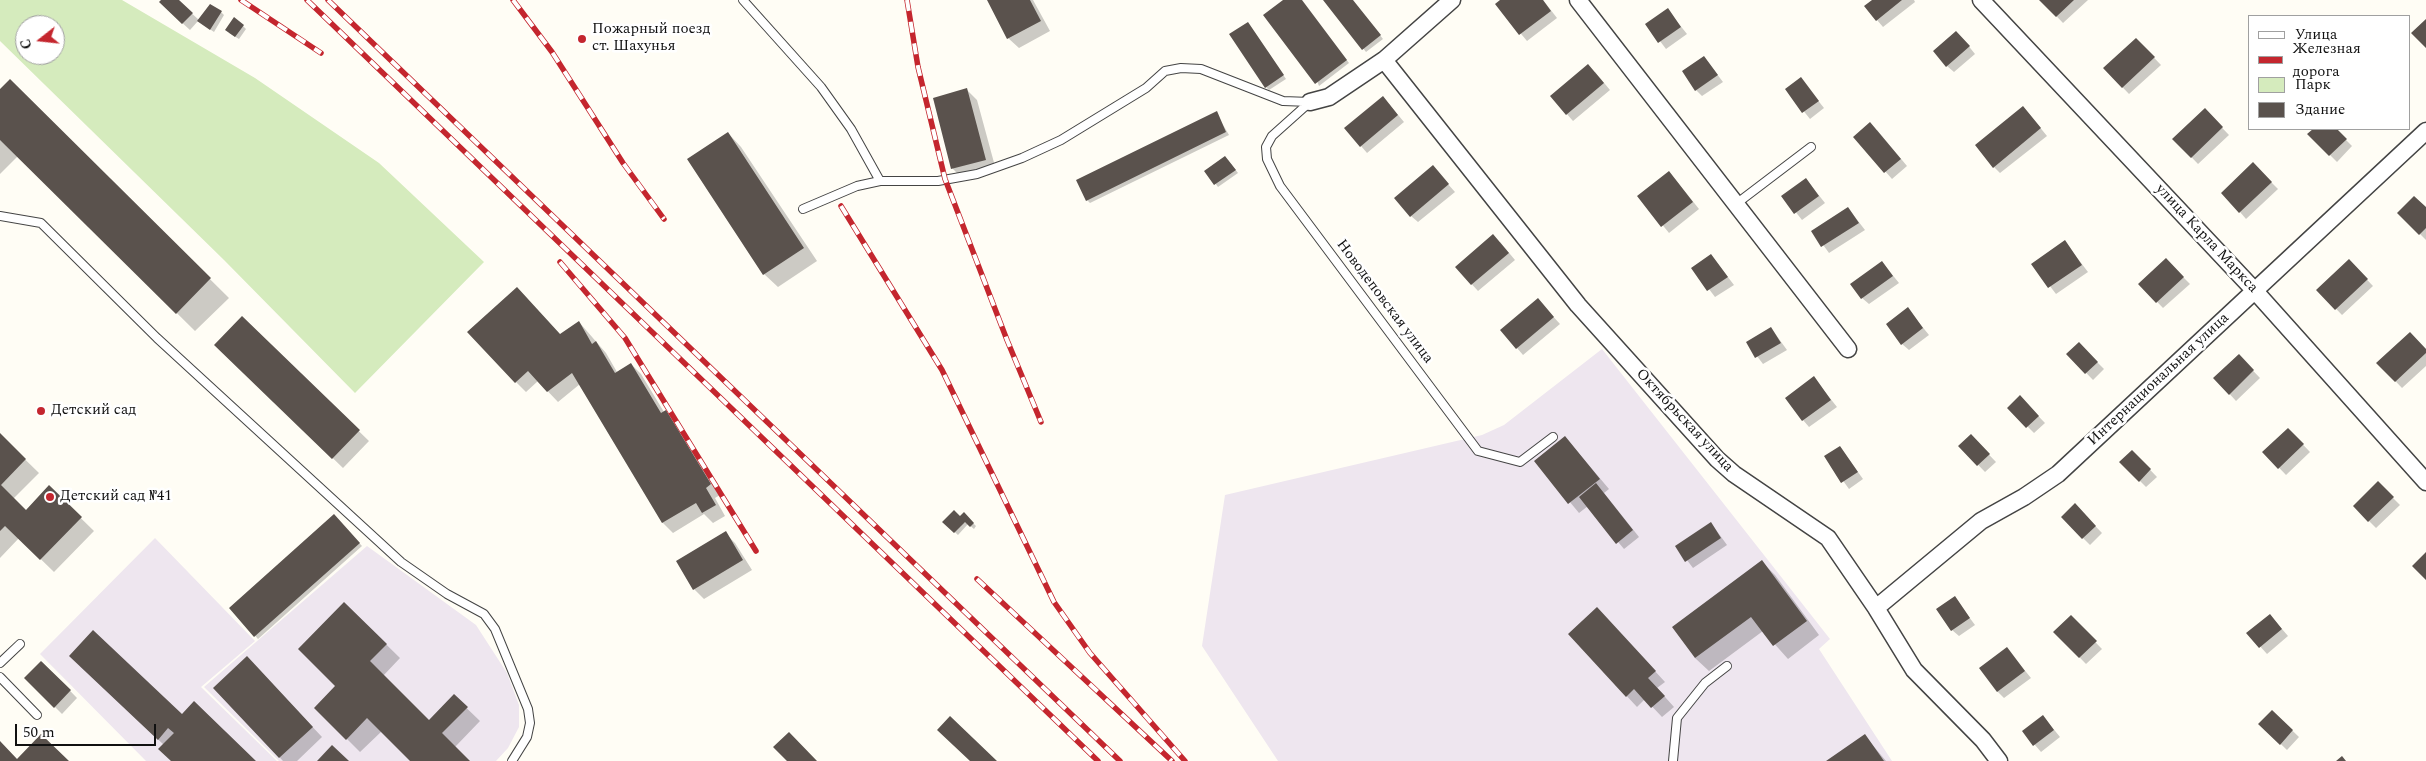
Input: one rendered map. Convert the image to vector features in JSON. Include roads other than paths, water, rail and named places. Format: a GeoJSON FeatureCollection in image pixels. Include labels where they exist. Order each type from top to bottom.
{"type":"FeatureCollection","features":[{"type":"Feature","properties":{"kind":"street"},"geometry":{"type":"LineString","coordinates":[[1310,102],[1336,93],[1384,60],[1452,0]]}},
{"type":"Feature","properties":{"kind":"street"},"geometry":{"type":"LineString","coordinates":[[1578,0],[1848,349]]}},
{"type":"Feature","properties":{"kind":"street","name":"улица Карла Маркса"},"geometry":{"type":"LineString","coordinates":[[1981,0],[2255,291],[2426,482]]}},
{"type":"Feature","properties":{"kind":"street","name":"Октябрьская улица"},"geometry":{"type":"LineString","coordinates":[[1384,60],[1578,305],[1717,459],[1734,474],[1828,538],[1876,608],[1914,670],[1983,740],[1999,761]]}},
{"type":"Feature","properties":{"kind":"street","name":"Интернациональная улица"},"geometry":{"type":"LineString","coordinates":[[1876,608],[1981,521],[2024,497],[2058,474],[2426,131]]}},
{"type":"Feature","properties":{"kind":"lane"},"geometry":{"type":"LineString","coordinates":[[743,0],[821,87],[851,129],[880,181]]}},
{"type":"Feature","properties":{"kind":"lane"},"geometry":{"type":"LineString","coordinates":[[803,209],[856,186],[880,181],[938,181],[976,174],[1022,158],[1061,140],[1146,88],[1165,71],[1181,68],[1201,69],[1283,101],[1310,102]]}},
{"type":"Feature","properties":{"kind":"lane","name":"Новодеповская улица"},"geometry":{"type":"LineString","coordinates":[[1310,102],[1272,136],[1266,147],[1268,164],[1280,186],[1478,451],[1520,462],[1553,437]]}},
{"type":"Feature","properties":{"kind":"lane"},"geometry":{"type":"LineString","coordinates":[[1736,204],[1811,147]]}},
{"type":"Feature","properties":{"kind":"lane"},"geometry":{"type":"LineString","coordinates":[[0,216],[41,223],[156,338],[401,562],[447,594],[484,614],[495,629],[528,709],[530,723],[527,737],[512,761]]}},
{"type":"Feature","properties":{"kind":"lane"},"geometry":{"type":"LineString","coordinates":[[0,663],[20,644]]}},
{"type":"Feature","properties":{"kind":"lane"},"geometry":{"type":"LineString","coordinates":[[1673,761],[1677,718],[1705,683],[1727,666]]}},
{"type":"Feature","properties":{"kind":"lane"},"geometry":{"type":"LineString","coordinates":[[0,676],[37,715]]}},
{"type":"Feature","properties":{"kind":"railway"},"geometry":{"type":"LineString","coordinates":[[241,0],[321,53]]}},
{"type":"Feature","properties":{"kind":"railway"},"geometry":{"type":"LineString","coordinates":[[307,0],[1098,761]]}},
{"type":"Feature","properties":{"kind":"railway"},"geometry":{"type":"LineString","coordinates":[[328,0],[1120,761]]}},
{"type":"Feature","properties":{"kind":"railway"},"geometry":{"type":"LineString","coordinates":[[513,0],[552,52],[623,163],[664,219]]}},
{"type":"Feature","properties":{"kind":"railway"},"geometry":{"type":"LineString","coordinates":[[907,0],[918,67],[945,179],[1041,422]]}},
{"type":"Feature","properties":{"kind":"railway"},"geometry":{"type":"LineString","coordinates":[[841,206],[942,370],[1054,602],[1090,653],[1185,761]]}},
{"type":"Feature","properties":{"kind":"railway"},"geometry":{"type":"LineString","coordinates":[[560,262],[625,338],[756,551]]}},
{"type":"Feature","properties":{"kind":"railway"},"geometry":{"type":"LineString","coordinates":[[977,579],[1172,761]]}},
{"type":"Feature","properties":{"kind":"place","name":"Пожарный поезд ст. Шахунья"},"geometry":{"type":"Point","coordinates":[582,39]}},
{"type":"Feature","properties":{"kind":"place","name":"Детский сад"},"geometry":{"type":"Point","coordinates":[41,411]}},
{"type":"Feature","properties":{"kind":"place","name":"Детский сад №41"},"geometry":{"type":"Point","coordinates":[50,497]}}]}
